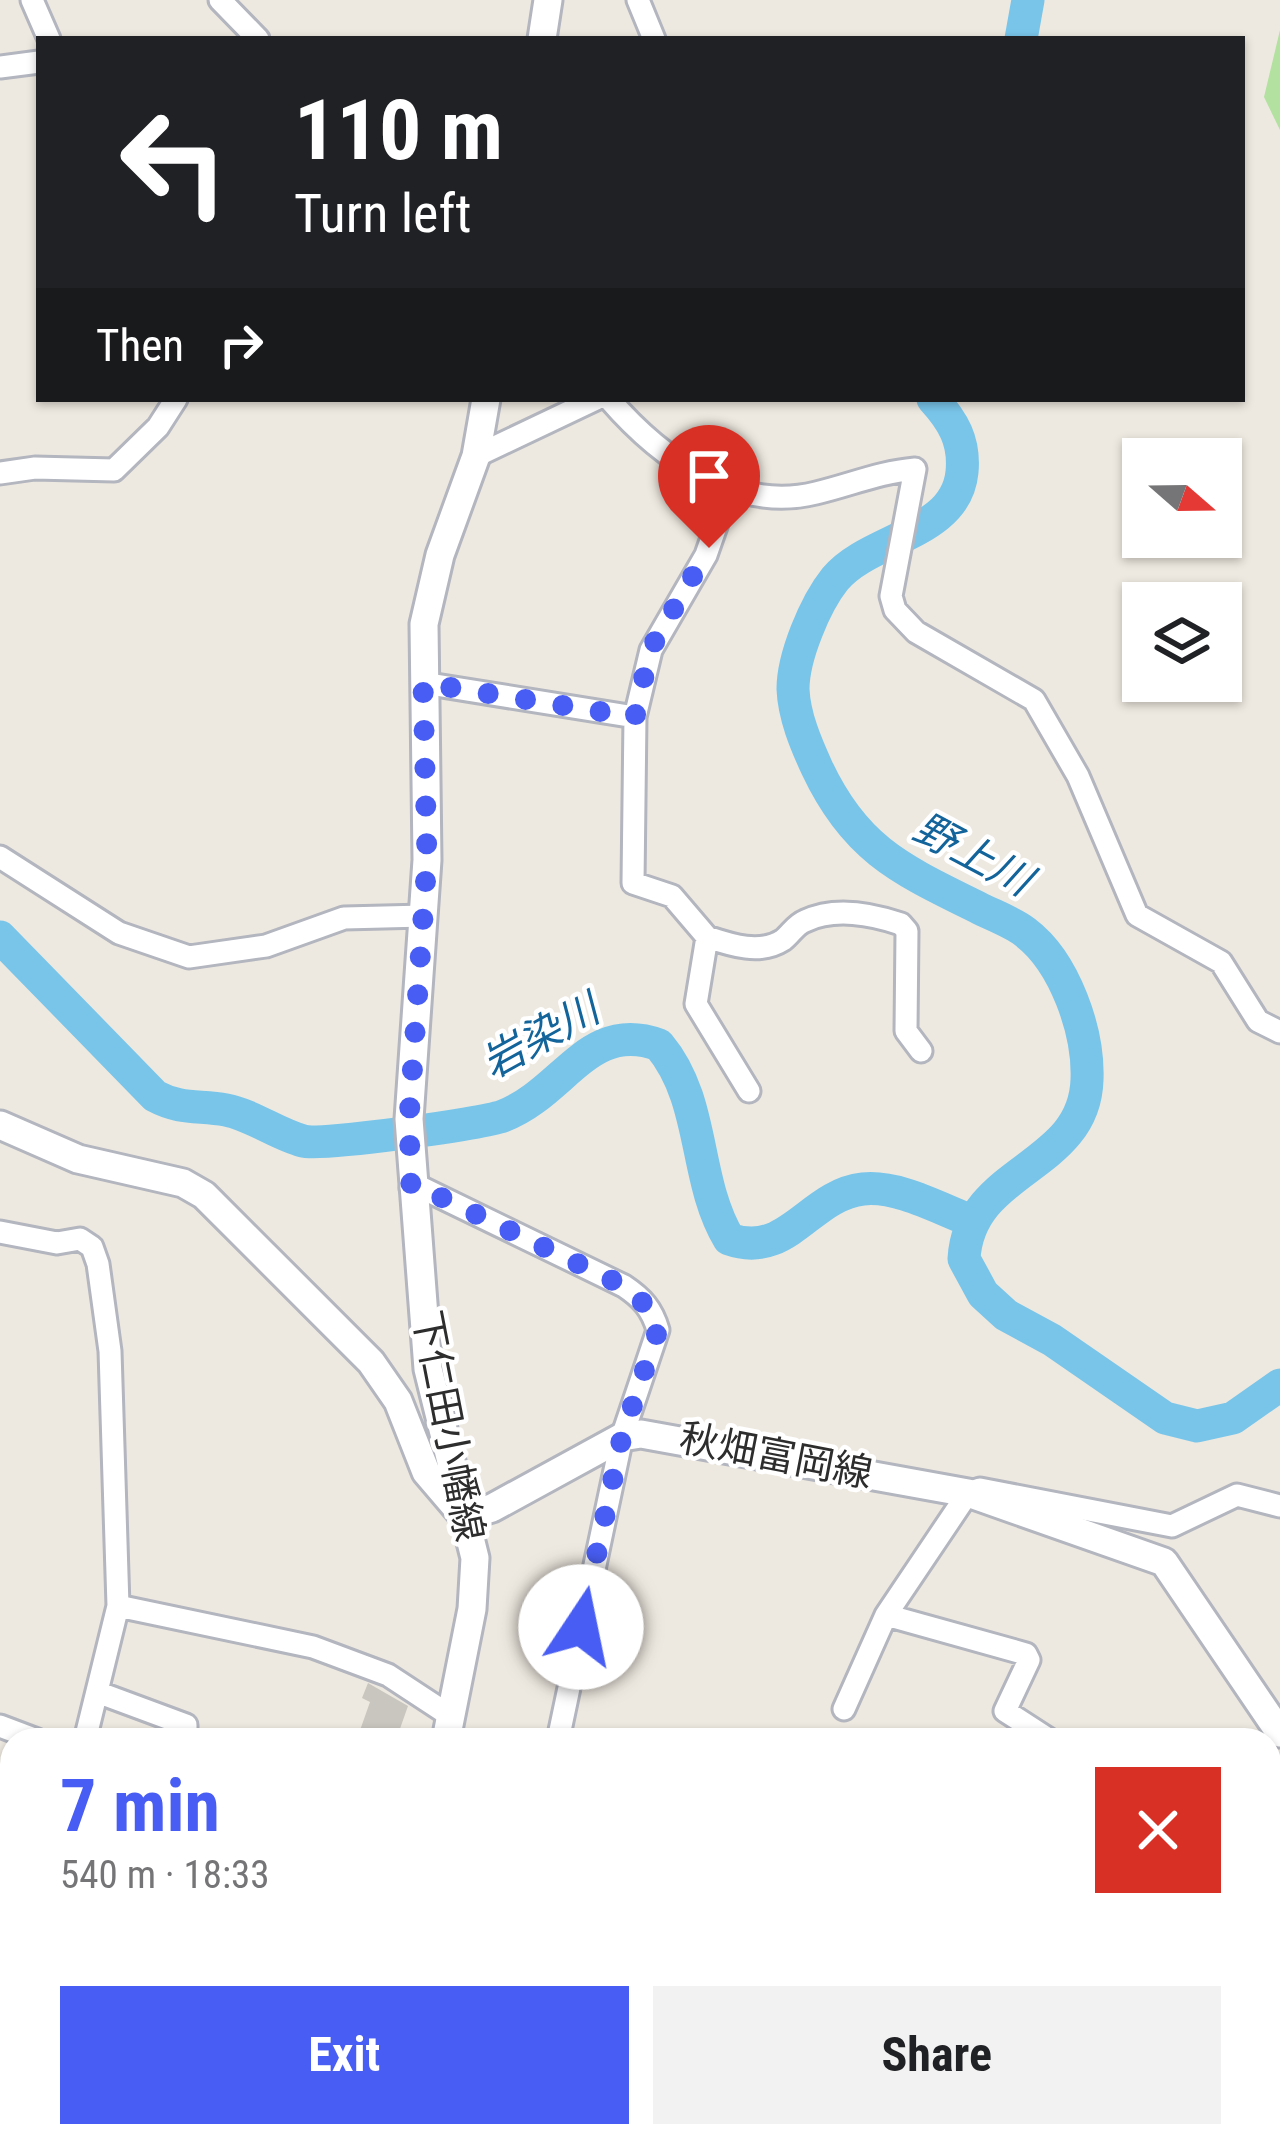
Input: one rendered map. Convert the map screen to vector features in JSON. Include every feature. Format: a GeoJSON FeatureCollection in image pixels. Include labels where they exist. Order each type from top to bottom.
{"type":"FeatureCollection","features":[{"type":"Feature","properties":{"kind":"main road"},"geometry":{"type":"LineString","coordinates":[[542,36],[548,0]]}},
{"type":"Feature","properties":{"kind":"main road","name":"下仁田小幡線"},"geometry":{"type":"LineString","coordinates":[[449,1728],[476,1585],[465,1516],[428,1369],[409,1119],[424,916],[423,683],[431,587],[476,456],[485,402]]}},
{"type":"Feature","properties":{"kind":"main road"},"geometry":{"type":"LineString","coordinates":[[0,1125],[78,1159],[183,1184],[204,1195],[371,1362],[398,1401],[426,1472],[465,1516]]}},
{"type":"Feature","properties":{"kind":"main road","name":"秋畑富岡線"},"geometry":{"type":"LineString","coordinates":[[465,1516],[492,1508],[622,1437],[664,1434],[968,1493],[1164,1562],[1277,1728]]}},
{"type":"Feature","properties":{"kind":"street"},"geometry":{"type":"LineString","coordinates":[[32,0],[48,36]]}},
{"type":"Feature","properties":{"kind":"street"},"geometry":{"type":"LineString","coordinates":[[220,0],[255,36]]}},
{"type":"Feature","properties":{"kind":"street"},"geometry":{"type":"LineString","coordinates":[[638,0],[653,36]]}},
{"type":"Feature","properties":{"kind":"street"},"geometry":{"type":"LineString","coordinates":[[0,67],[36,62]]}},
{"type":"Feature","properties":{"kind":"street"},"geometry":{"type":"LineString","coordinates":[[0,473],[35,468],[114,470],[158,427],[174,402]]}},
{"type":"Feature","properties":{"kind":"street"},"geometry":{"type":"LineString","coordinates":[[476,456],[590,402]]}},
{"type":"Feature","properties":{"kind":"street"},"geometry":{"type":"LineString","coordinates":[[611,402],[666,452],[751,498],[786,497],[915,469],[891,596],[895,610],[916,632],[1034,700],[1078,776],[1137,915],[1221,962],[1258,1021],[1280,1032]]}},
{"type":"Feature","properties":{"kind":"street"},"geometry":{"type":"LineString","coordinates":[[728,488],[706,555],[650,650],[635,717],[633,883],[672,896],[707,937],[738,947],[764,947],[782,940],[807,919],[846,912],[901,924],[907,931],[906,1031],[921,1051]]}},
{"type":"Feature","properties":{"kind":"street"},"geometry":{"type":"LineString","coordinates":[[423,683],[635,717]]}},
{"type":"Feature","properties":{"kind":"street"},"geometry":{"type":"LineString","coordinates":[[0,856],[119,933],[189,957],[266,946],[344,918],[424,916]]}},
{"type":"Feature","properties":{"kind":"street"},"geometry":{"type":"LineString","coordinates":[[707,937],[696,1004],[724,1059],[749,1091]]}},
{"type":"Feature","properties":{"kind":"street"},"geometry":{"type":"LineString","coordinates":[[410,1175],[422,1188],[640,1297],[658,1330],[622,1437],[561,1728]]}},
{"type":"Feature","properties":{"kind":"street"},"geometry":{"type":"LineString","coordinates":[[0,1232],[56,1243],[80,1239],[92,1247],[98,1264],[110,1351],[118,1606],[88,1728]]}},
{"type":"Feature","properties":{"kind":"street"},"geometry":{"type":"LineString","coordinates":[[844,1709],[886,1616],[968,1493],[980,1489],[1172,1526],[1237,1495],[1280,1506]]}},
{"type":"Feature","properties":{"kind":"street"},"geometry":{"type":"LineString","coordinates":[[118,1606],[313,1648],[388,1675],[442,1728]]}},
{"type":"Feature","properties":{"kind":"street"},"geometry":{"type":"LineString","coordinates":[[886,1616],[1026,1654],[1029,1660],[1005,1711],[1031,1728]]}},
{"type":"Feature","properties":{"kind":"street"},"geometry":{"type":"LineString","coordinates":[[97,1692],[186,1728]]}},
{"type":"Feature","properties":{"kind":"green space"},"geometry":{"type":"Polygon","coordinates":[[[1280,30],[1280,130],[1264,97],[1280,30]]]}},
{"type":"Feature","properties":{"kind":"building"},"geometry":{"type":"Polygon","coordinates":[[[368,1683],[408,1706],[400,1728],[361,1728],[370,1702],[362,1698],[368,1683]]]}},
{"type":"Feature","properties":{"kind":"waterway","name":"野上川"},"geometry":{"type":"LineString","coordinates":[[1022,36],[1028,0]]}},
{"type":"Feature","properties":{"kind":"waterway","name":"野上川"},"geometry":{"type":"LineString","coordinates":[[935,402],[959,441],[962,472],[956,493],[928,522],[869,553],[835,579],[806,631],[793,689],[809,749],[847,819],[903,868],[1025,932],[1052,961],[1079,1020],[1087,1061],[1081,1110],[1048,1152],[985,1205],[971,1229],[964,1259],[983,1294],[1006,1315],[1052,1340],[1165,1418],[1197,1426],[1233,1418],[1280,1385]]}},
{"type":"Feature","properties":{"kind":"waterway","name":"岩染川"},"geometry":{"type":"LineString","coordinates":[[0,937],[155,1096],[236,1112],[303,1141],[402,1133],[503,1116],[525,1105],[595,1050],[634,1040],[659,1045],[685,1090],[709,1191],[729,1239],[767,1241],[828,1202],[863,1189],[904,1194],[972,1221]]}},
{"type":"Feature","properties":{"kind":"route"},"geometry":{"type":"LineString","coordinates":[[581,1627],[622,1437],[658,1330],[651,1310],[624,1286],[422,1188],[411,1188],[409,1119],[427,860],[423,683],[635,717],[650,650],[709,548]]}}]}
